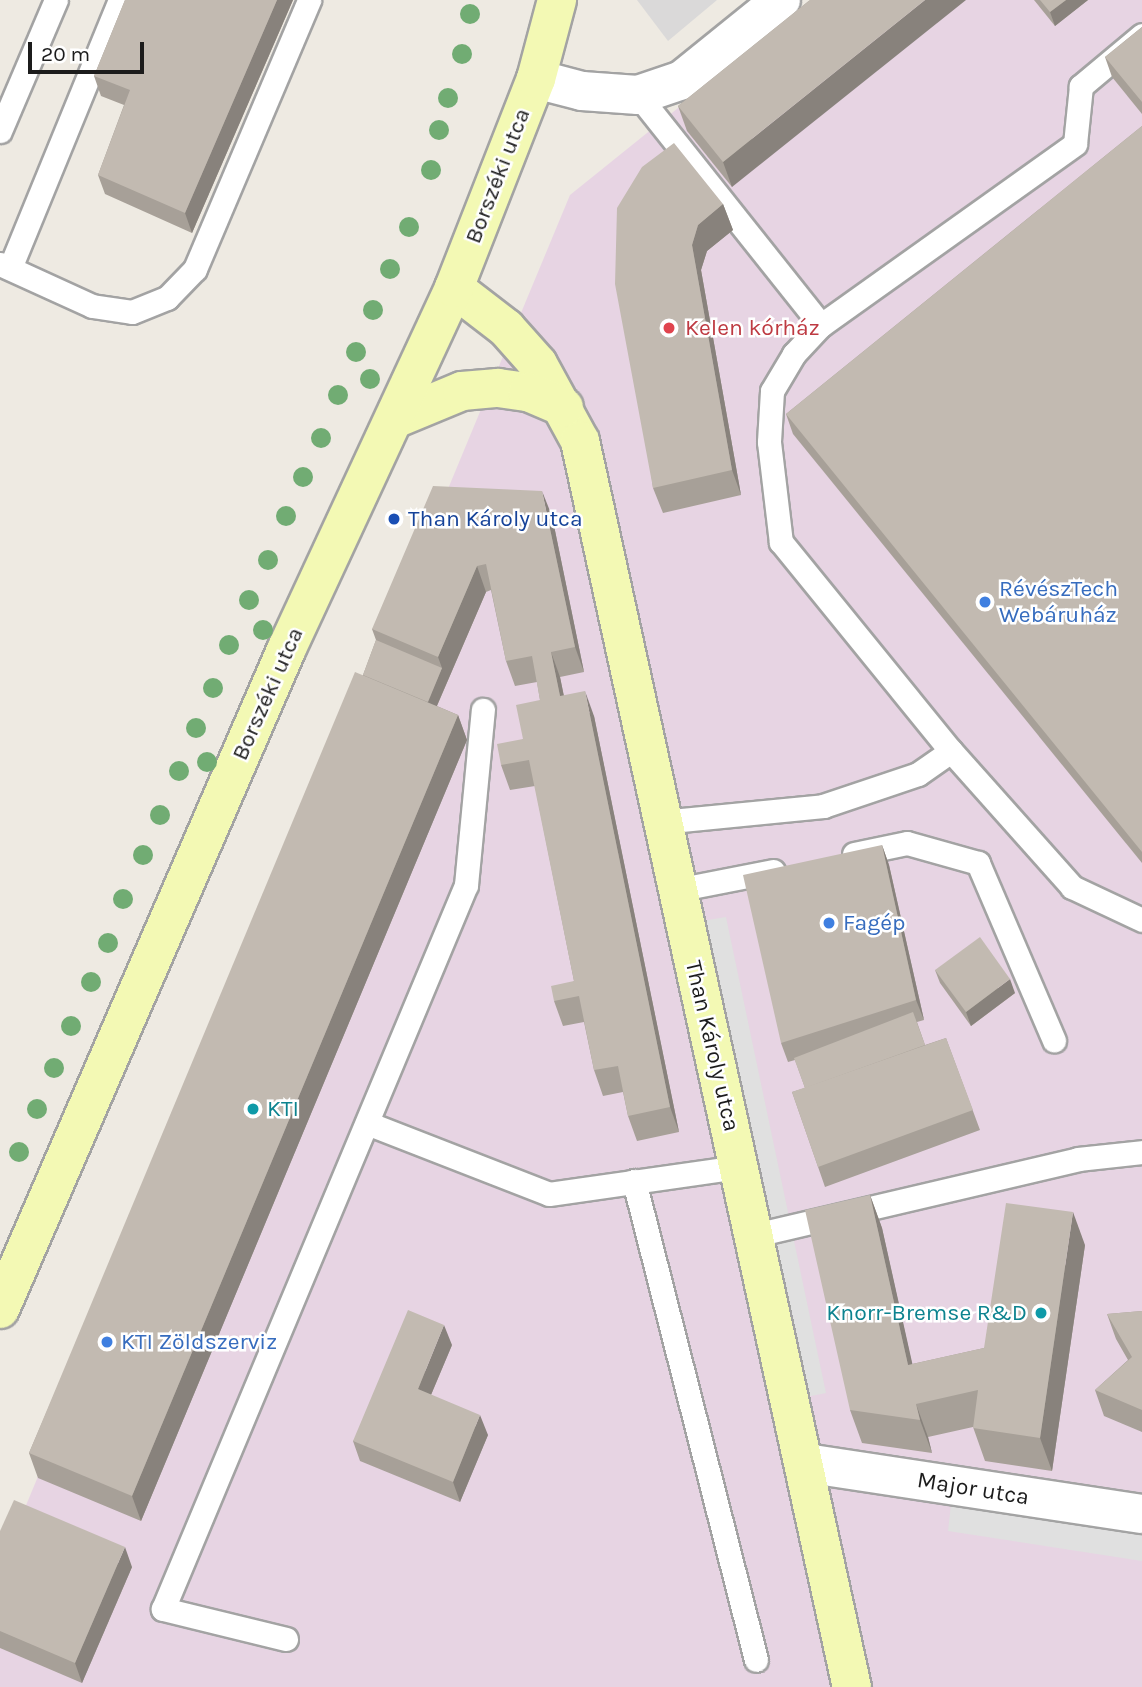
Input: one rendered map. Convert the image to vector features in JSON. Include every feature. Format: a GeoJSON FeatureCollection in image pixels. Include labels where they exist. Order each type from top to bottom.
{"type":"FeatureCollection","features":[{"type":"Feature","properties":{"kind":"street","name":"Borszéki utca"},"geometry":{"type":"LineString","coordinates":[[0,1309],[288,648],[397,418],[454,288],[536,79],[557,0]]}},
{"type":"Feature","properties":{"kind":"street","name":"Borszéki utca"},"geometry":{"type":"LineString","coordinates":[[536,79],[582,91],[638,95],[682,80],[781,0]]}},
{"type":"Feature","properties":{"kind":"street","name":"Than Károly utca"},"geometry":{"type":"LineString","coordinates":[[454,288],[506,328],[538,364],[564,407],[580,441],[661,822],[755,1235],[852,1687]]}},
{"type":"Feature","properties":{"kind":"street"},"geometry":{"type":"LineString","coordinates":[[397,418],[462,391],[498,388],[528,392],[564,407]]}},
{"type":"Feature","properties":{"kind":"street","name":"Major utca"},"geometry":{"type":"LineString","coordinates":[[805,1463],[1142,1514]]}},
{"type":"Feature","properties":{"kind":"lane"},"geometry":{"type":"LineString","coordinates":[[0,131],[56,0]]}},
{"type":"Feature","properties":{"kind":"lane"},"geometry":{"type":"LineString","coordinates":[[120,0],[5,266],[92,306],[132,312],[167,298],[195,269],[309,0]]}},
{"type":"Feature","properties":{"kind":"lane"},"geometry":{"type":"LineString","coordinates":[[1142,35],[1081,86],[1075,144],[821,325],[794,354],[772,391],[768,442],[781,542],[951,751],[1072,887],[1142,919]]}},
{"type":"Feature","properties":{"kind":"lane"},"geometry":{"type":"LineString","coordinates":[[638,95],[821,325]]}},
{"type":"Feature","properties":{"kind":"lane"},"geometry":{"type":"LineString","coordinates":[[286,1639],[163,1609],[466,885],[483,710]]}},
{"type":"Feature","properties":{"kind":"lane"},"geometry":{"type":"LineString","coordinates":[[661,822],[822,806],[918,774],[951,751]]}},
{"type":"Feature","properties":{"kind":"lane"},"geometry":{"type":"LineString","coordinates":[[828,859],[907,843],[978,863],[1054,1040]]}},
{"type":"Feature","properties":{"kind":"lane"},"geometry":{"type":"LineString","coordinates":[[676,890],[802,865]]}},
{"type":"Feature","properties":{"kind":"lane"},"geometry":{"type":"LineString","coordinates":[[367,1123],[549,1194],[739,1167]]}},
{"type":"Feature","properties":{"kind":"lane"},"geometry":{"type":"LineString","coordinates":[[755,1235],[1077,1159],[1142,1158]]}},
{"type":"Feature","properties":{"kind":"lane"},"geometry":{"type":"LineString","coordinates":[[634,1181],[756,1660]]}},
{"type":"Feature","properties":{"kind":"shaded area"},"geometry":{"type":"Polygon","coordinates":[[[637,0],[717,0],[668,41],[637,0]]]}},
{"type":"Feature","properties":{"kind":"shaded area"},"geometry":{"type":"Polygon","coordinates":[[[812,0],[1142,0],[1142,1687],[0,1687],[0,1568],[570,195],[812,0]]]}},
{"type":"Feature","properties":{"kind":"shaded area"},"geometry":{"type":"Polygon","coordinates":[[[726,917],[826,1393],[791,1400],[684,924],[726,917]]]}},
{"type":"Feature","properties":{"kind":"shaded area"},"geometry":{"type":"Polygon","coordinates":[[[953,1486],[1142,1514],[1142,1561],[948,1531],[953,1486]]]}},
{"type":"Feature","properties":{"kind":"building"},"geometry":{"type":"Polygon","coordinates":[[[125,0],[277,0],[185,213],[98,175],[130,90],[94,76],[125,0]]]}},
{"type":"Feature","properties":{"kind":"building"},"geometry":{"type":"Polygon","coordinates":[[[810,0],[925,0],[723,162],[678,106],[810,0]]]}},
{"type":"Feature","properties":{"kind":"building"},"geometry":{"type":"Polygon","coordinates":[[[1040,0],[1066,0],[1050,12],[1040,0]]]}},
{"type":"Feature","properties":{"kind":"building"},"geometry":{"type":"Polygon","coordinates":[[[1142,27],[1142,102],[1105,57],[1142,27]]]}},
{"type":"Feature","properties":{"kind":"building"},"geometry":{"type":"Polygon","coordinates":[[[1142,126],[1142,852],[786,414],[1142,126]]]}},
{"type":"Feature","properties":{"kind":"building","name":"Kelen kórház"},"geometry":{"type":"Polygon","coordinates":[[[674,143],[723,204],[698,225],[692,245],[732,470],[653,488],[615,284],[617,208],[642,167],[674,143]]]}},
{"type":"Feature","properties":{"kind":"building"},"geometry":{"type":"Polygon","coordinates":[[[433,486],[542,491],[575,647],[551,652],[560,696],[585,691],[670,1107],[628,1116],[618,1066],[594,1070],[579,996],[554,1001],[551,986],[574,981],[529,760],[501,765],[497,744],[523,739],[516,705],[540,700],[532,656],[506,661],[486,564],[477,566],[438,657],[372,629],[433,486]]]}},
{"type":"Feature","properties":{"kind":"building"},"geometry":{"type":"Polygon","coordinates":[[[376,640],[442,668],[428,702],[363,675],[376,640]]]}},
{"type":"Feature","properties":{"kind":"building","name":"KTI"},"geometry":{"type":"Polygon","coordinates":[[[355,672],[458,715],[132,1496],[29,1453],[355,672]]]}},
{"type":"Feature","properties":{"kind":"building"},"geometry":{"type":"Polygon","coordinates":[[[882,845],[916,1000],[781,1043],[743,875],[882,845]]]}},
{"type":"Feature","properties":{"kind":"building"},"geometry":{"type":"Polygon","coordinates":[[[980,937],[1010,979],[966,1012],[935,970],[980,937]]]}},
{"type":"Feature","properties":{"kind":"building"},"geometry":{"type":"Polygon","coordinates":[[[913,1012],[925,1045],[805,1088],[794,1058],[913,1012]]]}},
{"type":"Feature","properties":{"kind":"building"},"geometry":{"type":"Polygon","coordinates":[[[946,1038],[973,1110],[818,1167],[792,1092],[946,1038]]]}},
{"type":"Feature","properties":{"kind":"building","name":"Knorr-Bremse R&D"},"geometry":{"type":"Polygon","coordinates":[[[870,1195],[908,1365],[984,1348],[1006,1203],[1073,1212],[1040,1438],[973,1428],[978,1390],[916,1404],[920,1420],[850,1410],[805,1210],[870,1195]]]}},
{"type":"Feature","properties":{"kind":"building"},"geometry":{"type":"Polygon","coordinates":[[[408,1310],[444,1325],[418,1389],[480,1415],[453,1482],[353,1441],[408,1310]]]}},
{"type":"Feature","properties":{"kind":"building"},"geometry":{"type":"Polygon","coordinates":[[[1142,1311],[1142,1410],[1095,1390],[1132,1357],[1107,1314],[1142,1311]]]}},
{"type":"Feature","properties":{"kind":"building"},"geometry":{"type":"Polygon","coordinates":[[[14,1500],[125,1547],[75,1663],[0,1631],[0,1531],[14,1500]]]}},
{"type":"Feature","properties":{"kind":"place","name":"Kelen kórház"},"geometry":{"type":"Point","coordinates":[669,328]}},
{"type":"Feature","properties":{"kind":"place","name":"Than Károly utca"},"geometry":{"type":"Point","coordinates":[394,519]}},
{"type":"Feature","properties":{"kind":"place","name":"RévészTech Webáruház"},"geometry":{"type":"Point","coordinates":[985,602]}},
{"type":"Feature","properties":{"kind":"place","name":"Fagép"},"geometry":{"type":"Point","coordinates":[829,923]}},
{"type":"Feature","properties":{"kind":"place","name":"KTI"},"geometry":{"type":"Point","coordinates":[253,1109]}},
{"type":"Feature","properties":{"kind":"place","name":"Knorr-Bremse R&D"},"geometry":{"type":"Point","coordinates":[1041,1313]}},
{"type":"Feature","properties":{"kind":"place","name":"KTI Zöldszerviz"},"geometry":{"type":"Point","coordinates":[107,1342]}}]}
